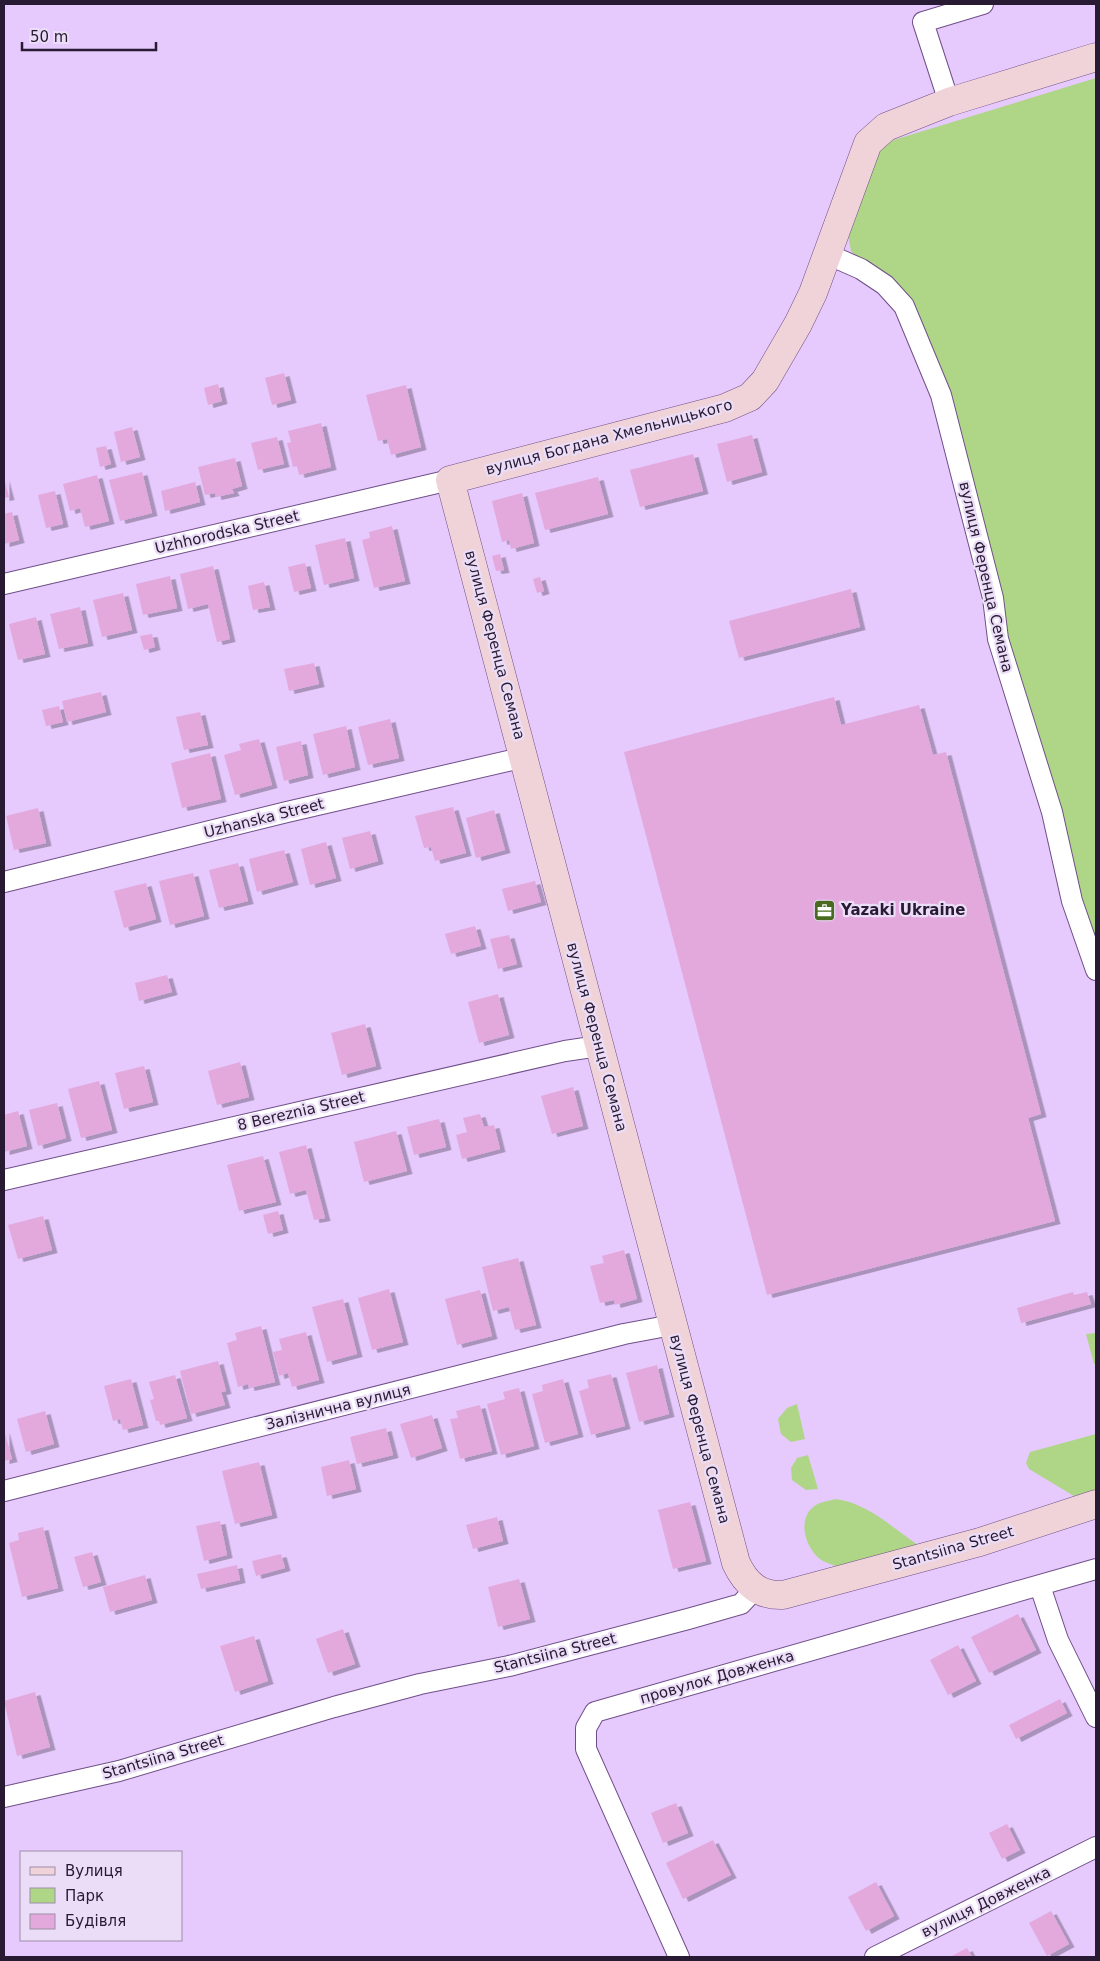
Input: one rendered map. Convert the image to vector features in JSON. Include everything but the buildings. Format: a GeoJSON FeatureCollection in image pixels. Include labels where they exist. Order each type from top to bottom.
{"type":"FeatureCollection","features":[{"type":"Feature","properties":{"kind":"street"},"geometry":{"type":"LineString","coordinates":[[949,102],[925,13],[982,4]]}},
{"type":"Feature","properties":{"kind":"street","name":"вулиця Богдана Хмельницького"},"geometry":{"type":"LineString","coordinates":[[450,480],[725,408],[750,397],[765,381],[798,324],[813,293],[868,143],[886,127],[949,102],[1096,57]]}},
{"type":"Feature","properties":{"kind":"street","name":"вулиця Ференца Семана"},"geometry":{"type":"LineString","coordinates":[[827,254],[861,269],[885,285],[904,306],[942,395],[994,598],[998,639],[1052,812],[1072,901],[1096,970]]}},
{"type":"Feature","properties":{"kind":"street","name":"вулиця Ференца Семана"},"geometry":{"type":"LineString","coordinates":[[450,480],[525,757],[672,1325],[736,1563],[742,1575],[755,1588]]}},
{"type":"Feature","properties":{"kind":"street","name":"Uzhhorodska Street"},"geometry":{"type":"LineString","coordinates":[[4,584],[450,480]]}},
{"type":"Feature","properties":{"kind":"street","name":"Uzhanska Street"},"geometry":{"type":"LineString","coordinates":[[4,882],[287,812],[525,757]]}},
{"type":"Feature","properties":{"kind":"street","name":"8 Bereznia Street"},"geometry":{"type":"LineString","coordinates":[[4,1180],[565,1051],[599,1046]]}},
{"type":"Feature","properties":{"kind":"street","name":"Залізнична вулиця"},"geometry":{"type":"LineString","coordinates":[[4,1491],[614,1337],[672,1325]]}},
{"type":"Feature","properties":{"kind":"street","name":"Stantsiina Street"},"geometry":{"type":"LineString","coordinates":[[4,1797],[119,1771],[334,1707],[420,1684],[509,1666],[688,1619],[741,1604],[755,1588],[772,1595],[812,1589],[980,1542],[1096,1504]]}},
{"type":"Feature","properties":{"kind":"street","name":"провулок Довженка"},"geometry":{"type":"LineString","coordinates":[[678,1957],[586,1749],[586,1728],[595,1712],[1096,1569]]}},
{"type":"Feature","properties":{"kind":"street"},"geometry":{"type":"LineString","coordinates":[[1040,1586],[1058,1640],[1096,1717]]}},
{"type":"Feature","properties":{"kind":"street","name":"вулиця Довженка"},"geometry":{"type":"LineString","coordinates":[[875,1957],[1096,1847]]}},
{"type":"Feature","properties":{"kind":"green space"},"geometry":{"type":"Polygon","coordinates":[[[1096,78],[1096,950],[908,302],[865,266],[851,251],[848,235],[871,160],[887,142],[1096,78]]]}},
{"type":"Feature","properties":{"kind":"green space"},"geometry":{"type":"Polygon","coordinates":[[[1096,1333],[1096,1363],[1094,1364],[1086,1334],[1096,1333]]]}},
{"type":"Feature","properties":{"kind":"green space"},"geometry":{"type":"Polygon","coordinates":[[[797,1404],[805,1439],[791,1442],[781,1434],[778,1419],[787,1408],[797,1404]]]}},
{"type":"Feature","properties":{"kind":"green space"},"geometry":{"type":"Polygon","coordinates":[[[1096,1434],[1096,1497],[1079,1499],[1029,1469],[1026,1463],[1030,1452],[1096,1434]]]}},
{"type":"Feature","properties":{"kind":"green space"},"geometry":{"type":"Polygon","coordinates":[[[808,1455],[818,1489],[806,1490],[792,1480],[791,1468],[797,1458],[808,1455]]]}},
{"type":"Feature","properties":{"kind":"green space"},"geometry":{"type":"Polygon","coordinates":[[[836,1499],[858,1505],[869,1511],[918,1545],[841,1568],[822,1560],[811,1549],[805,1535],[805,1521],[813,1507],[836,1499]]]}},
{"type":"Feature","properties":{"kind":"place","name":"Yazaki Ukraine"},"geometry":{"type":"Point","coordinates":[825,910]}}]}
